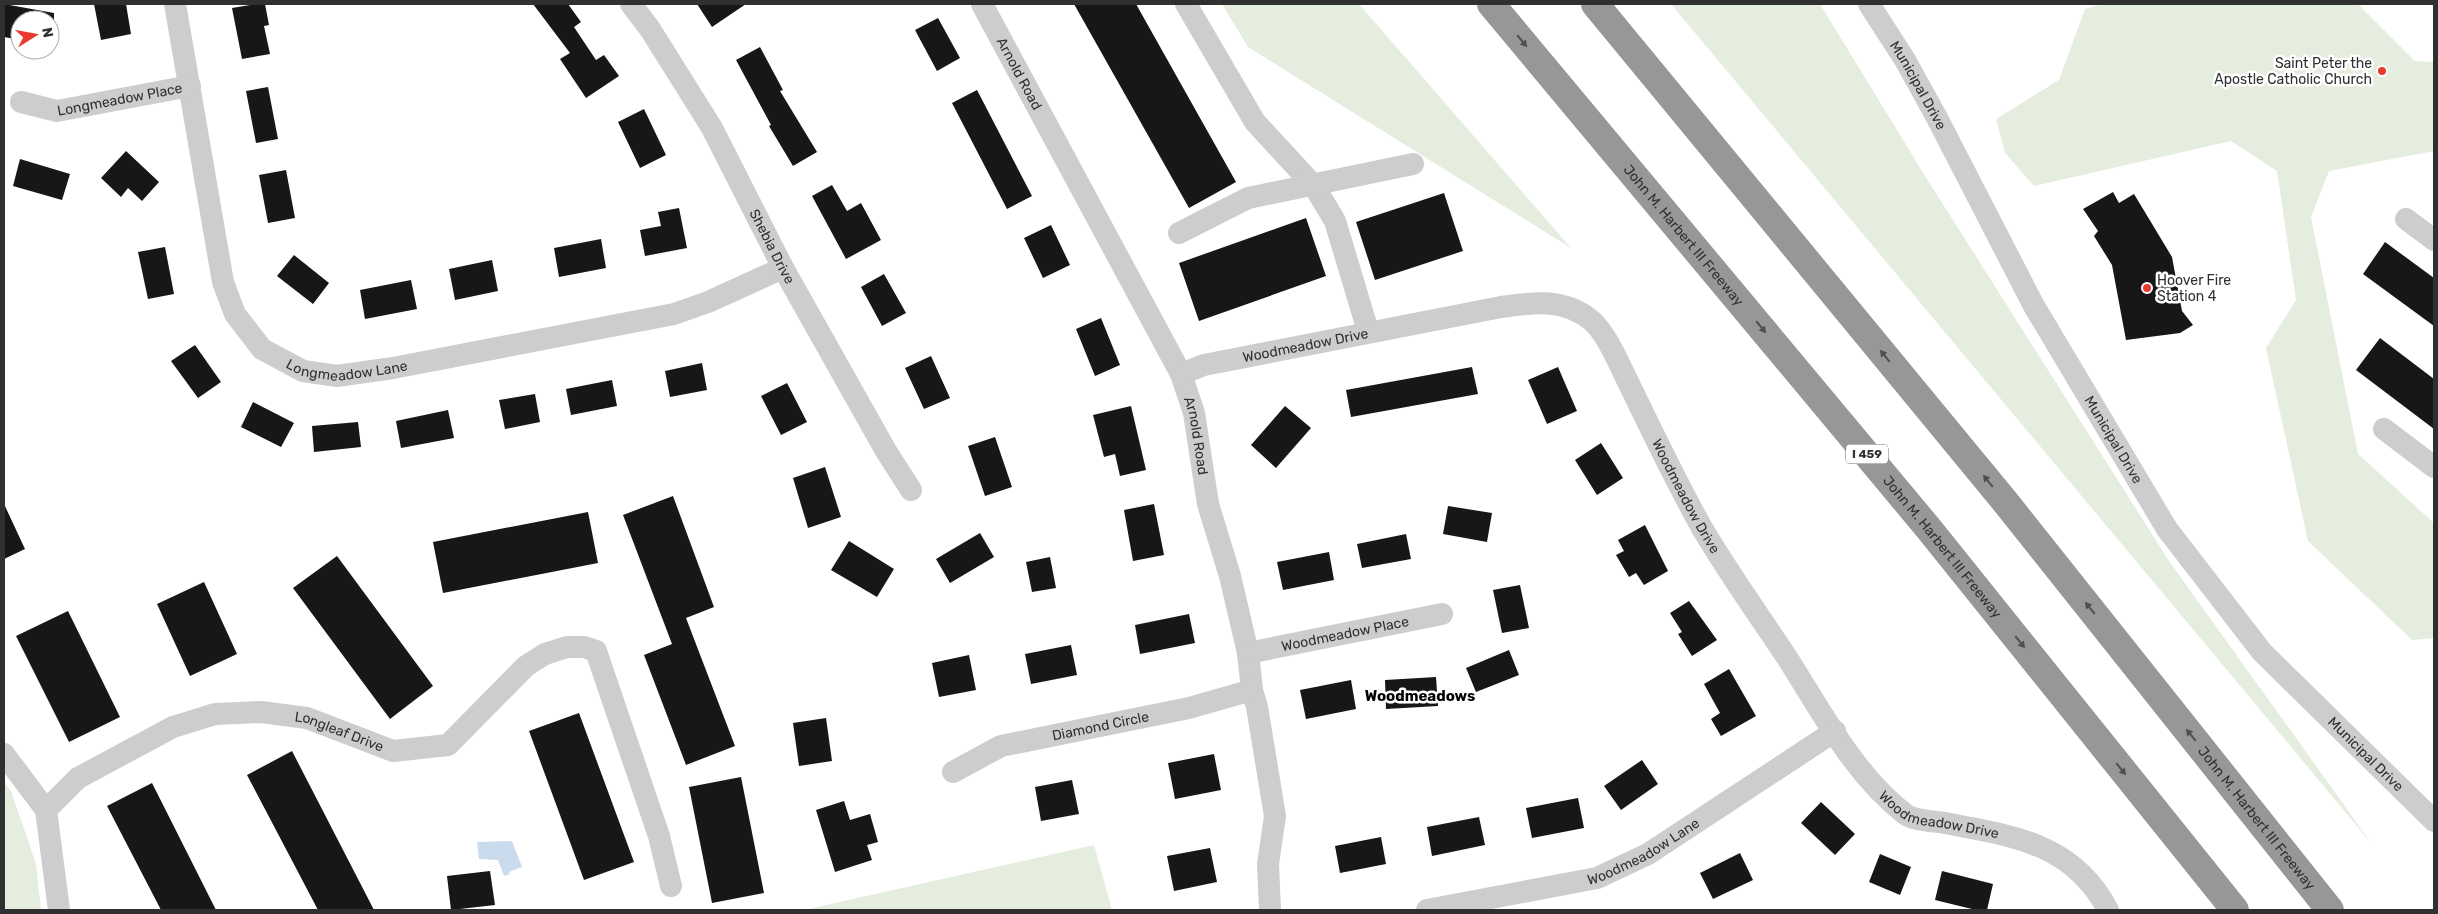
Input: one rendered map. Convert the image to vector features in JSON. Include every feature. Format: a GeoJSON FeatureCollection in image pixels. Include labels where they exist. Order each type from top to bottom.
{"type":"FeatureCollection","features":[{"type":"Feature","properties":{"kind":"highway","name":"John M. Harbert III Freeway"},"geometry":{"type":"LineString","coordinates":[[1491,4],[1929,529],[2235,910]]}},
{"type":"Feature","properties":{"kind":"highway","name":"John M. Harbert III Freeway"},"geometry":{"type":"LineString","coordinates":[[1595,4],[2007,504],[2330,910]]}},
{"type":"Feature","properties":{"kind":"street","name":"Longmeadow Lane"},"geometry":{"type":"LineString","coordinates":[[176,4],[224,282],[235,314],[262,349],[303,372],[337,376],[393,368],[674,314],[708,302],[783,268]]}},
{"type":"Feature","properties":{"kind":"street","name":"Shebia Drive"},"geometry":{"type":"LineString","coordinates":[[631,4],[650,29],[712,128],[783,268],[886,451],[911,490]]}},
{"type":"Feature","properties":{"kind":"street","name":"Arnold Road"},"geometry":{"type":"LineString","coordinates":[[982,4],[1182,374],[1194,413],[1208,504],[1230,576],[1248,652],[1252,690],[1257,708],[1275,816],[1268,864],[1270,910]]}},
{"type":"Feature","properties":{"kind":"street"},"geometry":{"type":"LineString","coordinates":[[1186,4],[1255,122],[1314,186],[1335,221],[1368,331]]}},
{"type":"Feature","properties":{"kind":"street","name":"Municipal Drive"},"geometry":{"type":"LineString","coordinates":[[1869,4],[1905,60],[1936,116],[2034,306],[2167,529],[2262,652],[2434,821]]}},
{"type":"Feature","properties":{"kind":"street","name":"Longmeadow Place"},"geometry":{"type":"LineString","coordinates":[[21,102],[57,111],[190,86]]}},
{"type":"Feature","properties":{"kind":"street"},"geometry":{"type":"LineString","coordinates":[[1178,233],[1248,198],[1314,186],[1413,164]]}},
{"type":"Feature","properties":{"kind":"street"},"geometry":{"type":"LineString","coordinates":[[2406,219],[2434,240]]}},
{"type":"Feature","properties":{"kind":"street","name":"Woodmeadow Drive"},"geometry":{"type":"LineString","coordinates":[[1182,374],[1204,365],[1368,331],[1536,302],[1572,306],[1594,322],[1614,353],[1703,529],[1858,765],[1907,816],[2028,840],[2078,869],[2100,894],[2108,910]]}},
{"type":"Feature","properties":{"kind":"street"},"geometry":{"type":"LineString","coordinates":[[2384,429],[2434,467]]}},
{"type":"Feature","properties":{"kind":"street","name":"Woodmeadow Place"},"geometry":{"type":"LineString","coordinates":[[1248,652],[1442,614]]}},
{"type":"Feature","properties":{"kind":"street","name":"Longleaf Drive"},"geometry":{"type":"LineString","coordinates":[[46,810],[78,778],[173,727],[215,714],[262,712],[307,718],[393,751],[448,745],[526,666],[546,654],[567,646],[584,647],[596,650],[659,836],[671,886]]}},
{"type":"Feature","properties":{"kind":"street","name":"Diamond Circle"},"geometry":{"type":"LineString","coordinates":[[953,772],[1001,746],[1189,708],[1252,690]]}},
{"type":"Feature","properties":{"kind":"street","name":"Woodmeadow Lane"},"geometry":{"type":"LineString","coordinates":[[1439,909],[1597,878],[1620,869],[1648,854],[1835,731]]}},
{"type":"Feature","properties":{"kind":"street"},"geometry":{"type":"LineString","coordinates":[[4,754],[46,810],[59,910]]}},
{"type":"Feature","properties":{"kind":"green space"},"geometry":{"type":"Polygon","coordinates":[[[1222,4],[1359,4],[1571,248],[1248,47],[1222,4]]]}},
{"type":"Feature","properties":{"kind":"green space"},"geometry":{"type":"Polygon","coordinates":[[[1671,4],[1820,4],[1925,176],[2169,561],[2372,844],[1671,4]]]}},
{"type":"Feature","properties":{"kind":"green space"},"geometry":{"type":"Polygon","coordinates":[[[2103,4],[2358,4],[2415,61],[2434,62],[2434,151],[2329,171],[2311,217],[2358,454],[2434,523],[2434,638],[2412,640],[2308,541],[2266,348],[2296,300],[2277,171],[2231,141],[2034,186],[2005,153],[1996,119],[2059,80],[2085,9],[2103,4]]]}},
{"type":"Feature","properties":{"kind":"green space"},"geometry":{"type":"Polygon","coordinates":[[[4,782],[11,791],[36,864],[41,910],[4,910],[4,782]]]}},
{"type":"Feature","properties":{"kind":"green space"},"geometry":{"type":"Polygon","coordinates":[[[1094,845],[1112,910],[804,910],[1094,845]]]}},
{"type":"Feature","properties":{"kind":"water"},"geometry":{"type":"Polygon","coordinates":[[[512,841],[522,867],[509,872],[510,874],[504,876],[498,860],[479,859],[477,842],[512,841]]]}},
{"type":"Feature","properties":{"kind":"building"},"geometry":{"type":"Polygon","coordinates":[[[4,4],[37,10],[10,10],[10,38],[4,37],[4,4]]]}},
{"type":"Feature","properties":{"kind":"building"},"geometry":{"type":"Polygon","coordinates":[[[94,4],[126,4],[131,34],[101,40],[94,4]]]}},
{"type":"Feature","properties":{"kind":"building"},"geometry":{"type":"Polygon","coordinates":[[[265,4],[269,25],[264,26],[270,54],[242,59],[232,8],[265,4]]]}},
{"type":"Feature","properties":{"kind":"building"},"geometry":{"type":"Polygon","coordinates":[[[533,4],[568,4],[581,22],[574,27],[596,60],[604,55],[619,76],[586,98],[560,59],[570,53],[533,4]]]}},
{"type":"Feature","properties":{"kind":"building"},"geometry":{"type":"Polygon","coordinates":[[[697,4],[746,4],[712,27],[697,4]]]}},
{"type":"Feature","properties":{"kind":"building"},"geometry":{"type":"Polygon","coordinates":[[[1074,4],[1136,4],[1236,182],[1189,208],[1074,4]]]}},
{"type":"Feature","properties":{"kind":"building"},"geometry":{"type":"Polygon","coordinates":[[[938,18],[960,58],[937,71],[915,30],[938,18]]]}},
{"type":"Feature","properties":{"kind":"building"},"geometry":{"type":"Polygon","coordinates":[[[760,47],[783,90],[780,91],[817,152],[793,166],[769,126],[771,125],[736,60],[760,47]]]}},
{"type":"Feature","properties":{"kind":"building"},"geometry":{"type":"Polygon","coordinates":[[[268,87],[278,139],[256,143],[246,91],[268,87]]]}},
{"type":"Feature","properties":{"kind":"building"},"geometry":{"type":"Polygon","coordinates":[[[977,90],[1032,196],[1007,209],[952,103],[977,90]]]}},
{"type":"Feature","properties":{"kind":"building"},"geometry":{"type":"Polygon","coordinates":[[[644,109],[666,155],[640,168],[618,122],[644,109]]]}},
{"type":"Feature","properties":{"kind":"building"},"geometry":{"type":"Polygon","coordinates":[[[126,151],[159,182],[142,201],[128,188],[121,197],[101,178],[126,151]]]}},
{"type":"Feature","properties":{"kind":"building"},"geometry":{"type":"Polygon","coordinates":[[[20,159],[70,174],[62,200],[13,186],[20,159]]]}},
{"type":"Feature","properties":{"kind":"building"},"geometry":{"type":"Polygon","coordinates":[[[286,170],[295,218],[268,223],[259,175],[286,170]]]}},
{"type":"Feature","properties":{"kind":"building"},"geometry":{"type":"Polygon","coordinates":[[[832,185],[847,211],[861,203],[881,240],[846,259],[812,196],[832,185]]]}},
{"type":"Feature","properties":{"kind":"building","name":"Hoover Fire Station 4"},"geometry":{"type":"Polygon","coordinates":[[[2113,192],[2119,203],[2134,194],[2172,257],[2182,311],[2193,325],[2180,333],[2126,340],[2112,265],[2094,236],[2098,231],[2083,209],[2113,192]]]}},
{"type":"Feature","properties":{"kind":"building"},"geometry":{"type":"Polygon","coordinates":[[[1444,193],[1463,251],[1375,280],[1356,222],[1444,193]]]}},
{"type":"Feature","properties":{"kind":"building"},"geometry":{"type":"Polygon","coordinates":[[[679,208],[687,248],[645,256],[640,230],[661,226],[658,212],[679,208]]]}},
{"type":"Feature","properties":{"kind":"building"},"geometry":{"type":"Polygon","coordinates":[[[1306,218],[1326,276],[1199,321],[1179,263],[1306,218]]]}},
{"type":"Feature","properties":{"kind":"building"},"geometry":{"type":"Polygon","coordinates":[[[1051,225],[1070,265],[1043,278],[1024,238],[1051,225]]]}},
{"type":"Feature","properties":{"kind":"building"},"geometry":{"type":"Polygon","coordinates":[[[601,239],[606,268],[559,277],[554,248],[601,239]]]}},
{"type":"Feature","properties":{"kind":"building"},"geometry":{"type":"Polygon","coordinates":[[[2385,242],[2434,278],[2434,326],[2363,274],[2385,242]]]}},
{"type":"Feature","properties":{"kind":"building"},"geometry":{"type":"Polygon","coordinates":[[[165,247],[174,294],[148,299],[138,252],[165,247]]]}},
{"type":"Feature","properties":{"kind":"building"},"geometry":{"type":"Polygon","coordinates":[[[294,255],[329,283],[313,304],[277,276],[294,255]]]}},
{"type":"Feature","properties":{"kind":"building"},"geometry":{"type":"Polygon","coordinates":[[[492,260],[498,291],[455,300],[449,269],[492,260]]]}},
{"type":"Feature","properties":{"kind":"building"},"geometry":{"type":"Polygon","coordinates":[[[884,274],[906,313],[882,326],[861,287],[884,274]]]}},
{"type":"Feature","properties":{"kind":"building"},"geometry":{"type":"Polygon","coordinates":[[[411,280],[417,309],[365,319],[360,290],[411,280]]]}},
{"type":"Feature","properties":{"kind":"building"},"geometry":{"type":"Polygon","coordinates":[[[1101,318],[1120,365],[1095,376],[1076,329],[1101,318]]]}},
{"type":"Feature","properties":{"kind":"building"},"geometry":{"type":"Polygon","coordinates":[[[2380,338],[2434,379],[2434,429],[2356,370],[2380,338]]]}},
{"type":"Feature","properties":{"kind":"building"},"geometry":{"type":"Polygon","coordinates":[[[195,345],[221,382],[198,398],[171,361],[195,345]]]}},
{"type":"Feature","properties":{"kind":"building"},"geometry":{"type":"Polygon","coordinates":[[[931,356],[950,398],[924,409],[905,368],[931,356]]]}},
{"type":"Feature","properties":{"kind":"building"},"geometry":{"type":"Polygon","coordinates":[[[702,363],[707,390],[670,397],[665,371],[702,363]]]}},
{"type":"Feature","properties":{"kind":"building"},"geometry":{"type":"Polygon","coordinates":[[[1472,367],[1478,394],[1351,417],[1346,390],[1472,367]]]}},
{"type":"Feature","properties":{"kind":"building"},"geometry":{"type":"Polygon","coordinates":[[[1558,367],[1577,411],[1547,424],[1528,380],[1558,367]]]}},
{"type":"Feature","properties":{"kind":"building"},"geometry":{"type":"Polygon","coordinates":[[[612,380],[617,406],[571,415],[566,389],[612,380]]]}},
{"type":"Feature","properties":{"kind":"building"},"geometry":{"type":"Polygon","coordinates":[[[787,383],[807,422],[781,435],[761,396],[787,383]]]}},
{"type":"Feature","properties":{"kind":"building"},"geometry":{"type":"Polygon","coordinates":[[[535,394],[540,422],[505,429],[499,400],[535,394]]]}},
{"type":"Feature","properties":{"kind":"building"},"geometry":{"type":"Polygon","coordinates":[[[253,402],[294,423],[281,447],[241,427],[253,402]]]}},
{"type":"Feature","properties":{"kind":"building"},"geometry":{"type":"Polygon","coordinates":[[[1131,406],[1146,470],[1120,476],[1115,454],[1104,457],[1093,415],[1131,406]]]}},
{"type":"Feature","properties":{"kind":"building"},"geometry":{"type":"Polygon","coordinates":[[[1285,406],[1311,428],[1276,468],[1251,445],[1285,406]]]}},
{"type":"Feature","properties":{"kind":"building"},"geometry":{"type":"Polygon","coordinates":[[[448,410],[454,438],[401,448],[396,421],[448,410]]]}},
{"type":"Feature","properties":{"kind":"building"},"geometry":{"type":"Polygon","coordinates":[[[358,422],[361,447],[314,452],[312,426],[358,422]]]}},
{"type":"Feature","properties":{"kind":"building"},"geometry":{"type":"Polygon","coordinates":[[[995,437],[1012,487],[985,496],[968,446],[995,437]]]}},
{"type":"Feature","properties":{"kind":"building"},"geometry":{"type":"Polygon","coordinates":[[[1601,443],[1623,478],[1597,495],[1575,460],[1601,443]]]}},
{"type":"Feature","properties":{"kind":"building"},"geometry":{"type":"Polygon","coordinates":[[[825,467],[841,517],[808,528],[793,478],[825,467]]]}},
{"type":"Feature","properties":{"kind":"building"},"geometry":{"type":"Polygon","coordinates":[[[673,496],[714,607],[686,618],[735,746],[686,765],[644,655],[672,644],[623,515],[673,496]]]}},
{"type":"Feature","properties":{"kind":"building"},"geometry":{"type":"Polygon","coordinates":[[[4,504],[25,549],[4,559],[4,504]]]}},
{"type":"Feature","properties":{"kind":"building"},"geometry":{"type":"Polygon","coordinates":[[[1154,504],[1164,555],[1133,561],[1124,510],[1154,504]]]}},
{"type":"Feature","properties":{"kind":"building"},"geometry":{"type":"Polygon","coordinates":[[[1448,506],[1492,513],[1487,542],[1443,534],[1448,506]]]}},
{"type":"Feature","properties":{"kind":"building"},"geometry":{"type":"Polygon","coordinates":[[[588,512],[598,563],[443,593],[433,542],[588,512]]]}},
{"type":"Feature","properties":{"kind":"building"},"geometry":{"type":"Polygon","coordinates":[[[1645,525],[1668,571],[1644,585],[1636,573],[1629,577],[1616,555],[1624,551],[1618,540],[1645,525]]]}},
{"type":"Feature","properties":{"kind":"building"},"geometry":{"type":"Polygon","coordinates":[[[980,533],[994,557],[950,583],[936,559],[980,533]]]}},
{"type":"Feature","properties":{"kind":"building"},"geometry":{"type":"Polygon","coordinates":[[[1406,534],[1411,559],[1362,568],[1357,544],[1406,534]]]}},
{"type":"Feature","properties":{"kind":"building"},"geometry":{"type":"Polygon","coordinates":[[[849,541],[894,569],[877,597],[831,570],[849,541]]]}},
{"type":"Feature","properties":{"kind":"building"},"geometry":{"type":"Polygon","coordinates":[[[1329,552],[1334,580],[1283,590],[1277,562],[1329,552]]]}},
{"type":"Feature","properties":{"kind":"building"},"geometry":{"type":"Polygon","coordinates":[[[337,556],[433,686],[390,719],[293,588],[337,556]]]}},
{"type":"Feature","properties":{"kind":"building"},"geometry":{"type":"Polygon","coordinates":[[[1050,557],[1056,588],[1032,592],[1026,562],[1050,557]]]}},
{"type":"Feature","properties":{"kind":"building"},"geometry":{"type":"Polygon","coordinates":[[[204,582],[237,654],[190,676],[157,604],[204,582]]]}},
{"type":"Feature","properties":{"kind":"building"},"geometry":{"type":"Polygon","coordinates":[[[1520,585],[1529,628],[1502,633],[1493,590],[1520,585]]]}},
{"type":"Feature","properties":{"kind":"building"},"geometry":{"type":"Polygon","coordinates":[[[1689,601],[1717,640],[1692,656],[1678,634],[1682,632],[1670,613],[1689,601]]]}},
{"type":"Feature","properties":{"kind":"building"},"geometry":{"type":"Polygon","coordinates":[[[68,611],[120,717],[69,742],[16,636],[68,611]]]}},
{"type":"Feature","properties":{"kind":"building"},"geometry":{"type":"Polygon","coordinates":[[[1189,614],[1195,643],[1140,654],[1135,625],[1189,614]]]}},
{"type":"Feature","properties":{"kind":"building"},"geometry":{"type":"Polygon","coordinates":[[[1071,645],[1077,675],[1031,684],[1025,654],[1071,645]]]}},
{"type":"Feature","properties":{"kind":"building"},"geometry":{"type":"Polygon","coordinates":[[[1509,650],[1519,675],[1476,692],[1466,668],[1509,650]]]}},
{"type":"Feature","properties":{"kind":"building"},"geometry":{"type":"Polygon","coordinates":[[[969,655],[976,690],[939,697],[932,663],[969,655]]]}},
{"type":"Feature","properties":{"kind":"building"},"geometry":{"type":"Polygon","coordinates":[[[1729,669],[1756,716],[1721,736],[1711,719],[1720,713],[1704,684],[1729,669]]]}},
{"type":"Feature","properties":{"kind":"building"},"geometry":{"type":"Polygon","coordinates":[[[1436,677],[1438,706],[1386,709],[1385,680],[1436,677]]]}},
{"type":"Feature","properties":{"kind":"building"},"geometry":{"type":"Polygon","coordinates":[[[1351,680],[1356,709],[1306,719],[1300,690],[1351,680]]]}},
{"type":"Feature","properties":{"kind":"building"},"geometry":{"type":"Polygon","coordinates":[[[579,713],[634,862],[584,880],[529,731],[579,713]]]}},
{"type":"Feature","properties":{"kind":"building"},"geometry":{"type":"Polygon","coordinates":[[[826,718],[832,761],[799,766],[793,723],[826,718]]]}},
{"type":"Feature","properties":{"kind":"building"},"geometry":{"type":"Polygon","coordinates":[[[292,751],[374,910],[318,910],[247,775],[292,751]]]}},
{"type":"Feature","properties":{"kind":"building"},"geometry":{"type":"Polygon","coordinates":[[[1214,754],[1221,790],[1175,799],[1168,763],[1214,754]]]}},
{"type":"Feature","properties":{"kind":"building"},"geometry":{"type":"Polygon","coordinates":[[[1642,760],[1658,784],[1621,810],[1604,786],[1642,760]]]}},
{"type":"Feature","properties":{"kind":"building"},"geometry":{"type":"Polygon","coordinates":[[[741,777],[764,893],[712,903],[689,787],[741,777]]]}},
{"type":"Feature","properties":{"kind":"building"},"geometry":{"type":"Polygon","coordinates":[[[1072,780],[1079,814],[1041,821],[1035,787],[1072,780]]]}},
{"type":"Feature","properties":{"kind":"building"},"geometry":{"type":"Polygon","coordinates":[[[152,783],[216,910],[161,910],[107,806],[152,783]]]}},
{"type":"Feature","properties":{"kind":"building"},"geometry":{"type":"Polygon","coordinates":[[[1578,798],[1584,828],[1532,838],[1526,808],[1578,798]]]}},
{"type":"Feature","properties":{"kind":"building"},"geometry":{"type":"Polygon","coordinates":[[[844,801],[850,820],[870,814],[878,842],[867,845],[872,860],[835,872],[816,810],[844,801]]]}},
{"type":"Feature","properties":{"kind":"building"},"geometry":{"type":"Polygon","coordinates":[[[1821,802],[1855,834],[1835,855],[1801,823],[1821,802]]]}},
{"type":"Feature","properties":{"kind":"building"},"geometry":{"type":"Polygon","coordinates":[[[1479,817],[1485,845],[1432,856],[1427,827],[1479,817]]]}},
{"type":"Feature","properties":{"kind":"building"},"geometry":{"type":"Polygon","coordinates":[[[1381,837],[1386,864],[1340,873],[1335,846],[1381,837]]]}},
{"type":"Feature","properties":{"kind":"building"},"geometry":{"type":"Polygon","coordinates":[[[1210,848],[1217,882],[1174,891],[1167,856],[1210,848]]]}},
{"type":"Feature","properties":{"kind":"building"},"geometry":{"type":"Polygon","coordinates":[[[1740,853],[1753,880],[1713,899],[1700,873],[1740,853]]]}},
{"type":"Feature","properties":{"kind":"building"},"geometry":{"type":"Polygon","coordinates":[[[1880,854],[1911,867],[1900,895],[1869,882],[1880,854]]]}},
{"type":"Feature","properties":{"kind":"building"},"geometry":{"type":"Polygon","coordinates":[[[490,871],[495,905],[451,910],[447,876],[490,871]]]}},
{"type":"Feature","properties":{"kind":"building"},"geometry":{"type":"Polygon","coordinates":[[[1942,871],[1993,884],[1987,910],[1976,910],[1935,900],[1942,871]]]}},
{"type":"Feature","properties":{"kind":"place","name":"Saint Peter the Apostle Catholic Church"},"geometry":{"type":"Point","coordinates":[2382,71]}},
{"type":"Feature","properties":{"kind":"place","name":"Hoover Fire Station 4"},"geometry":{"type":"Point","coordinates":[2147,288]}},
{"type":"Feature","properties":{"kind":"district","name":"Woodmeadows"},"geometry":{"type":"Point","coordinates":[1420,696]}}]}
